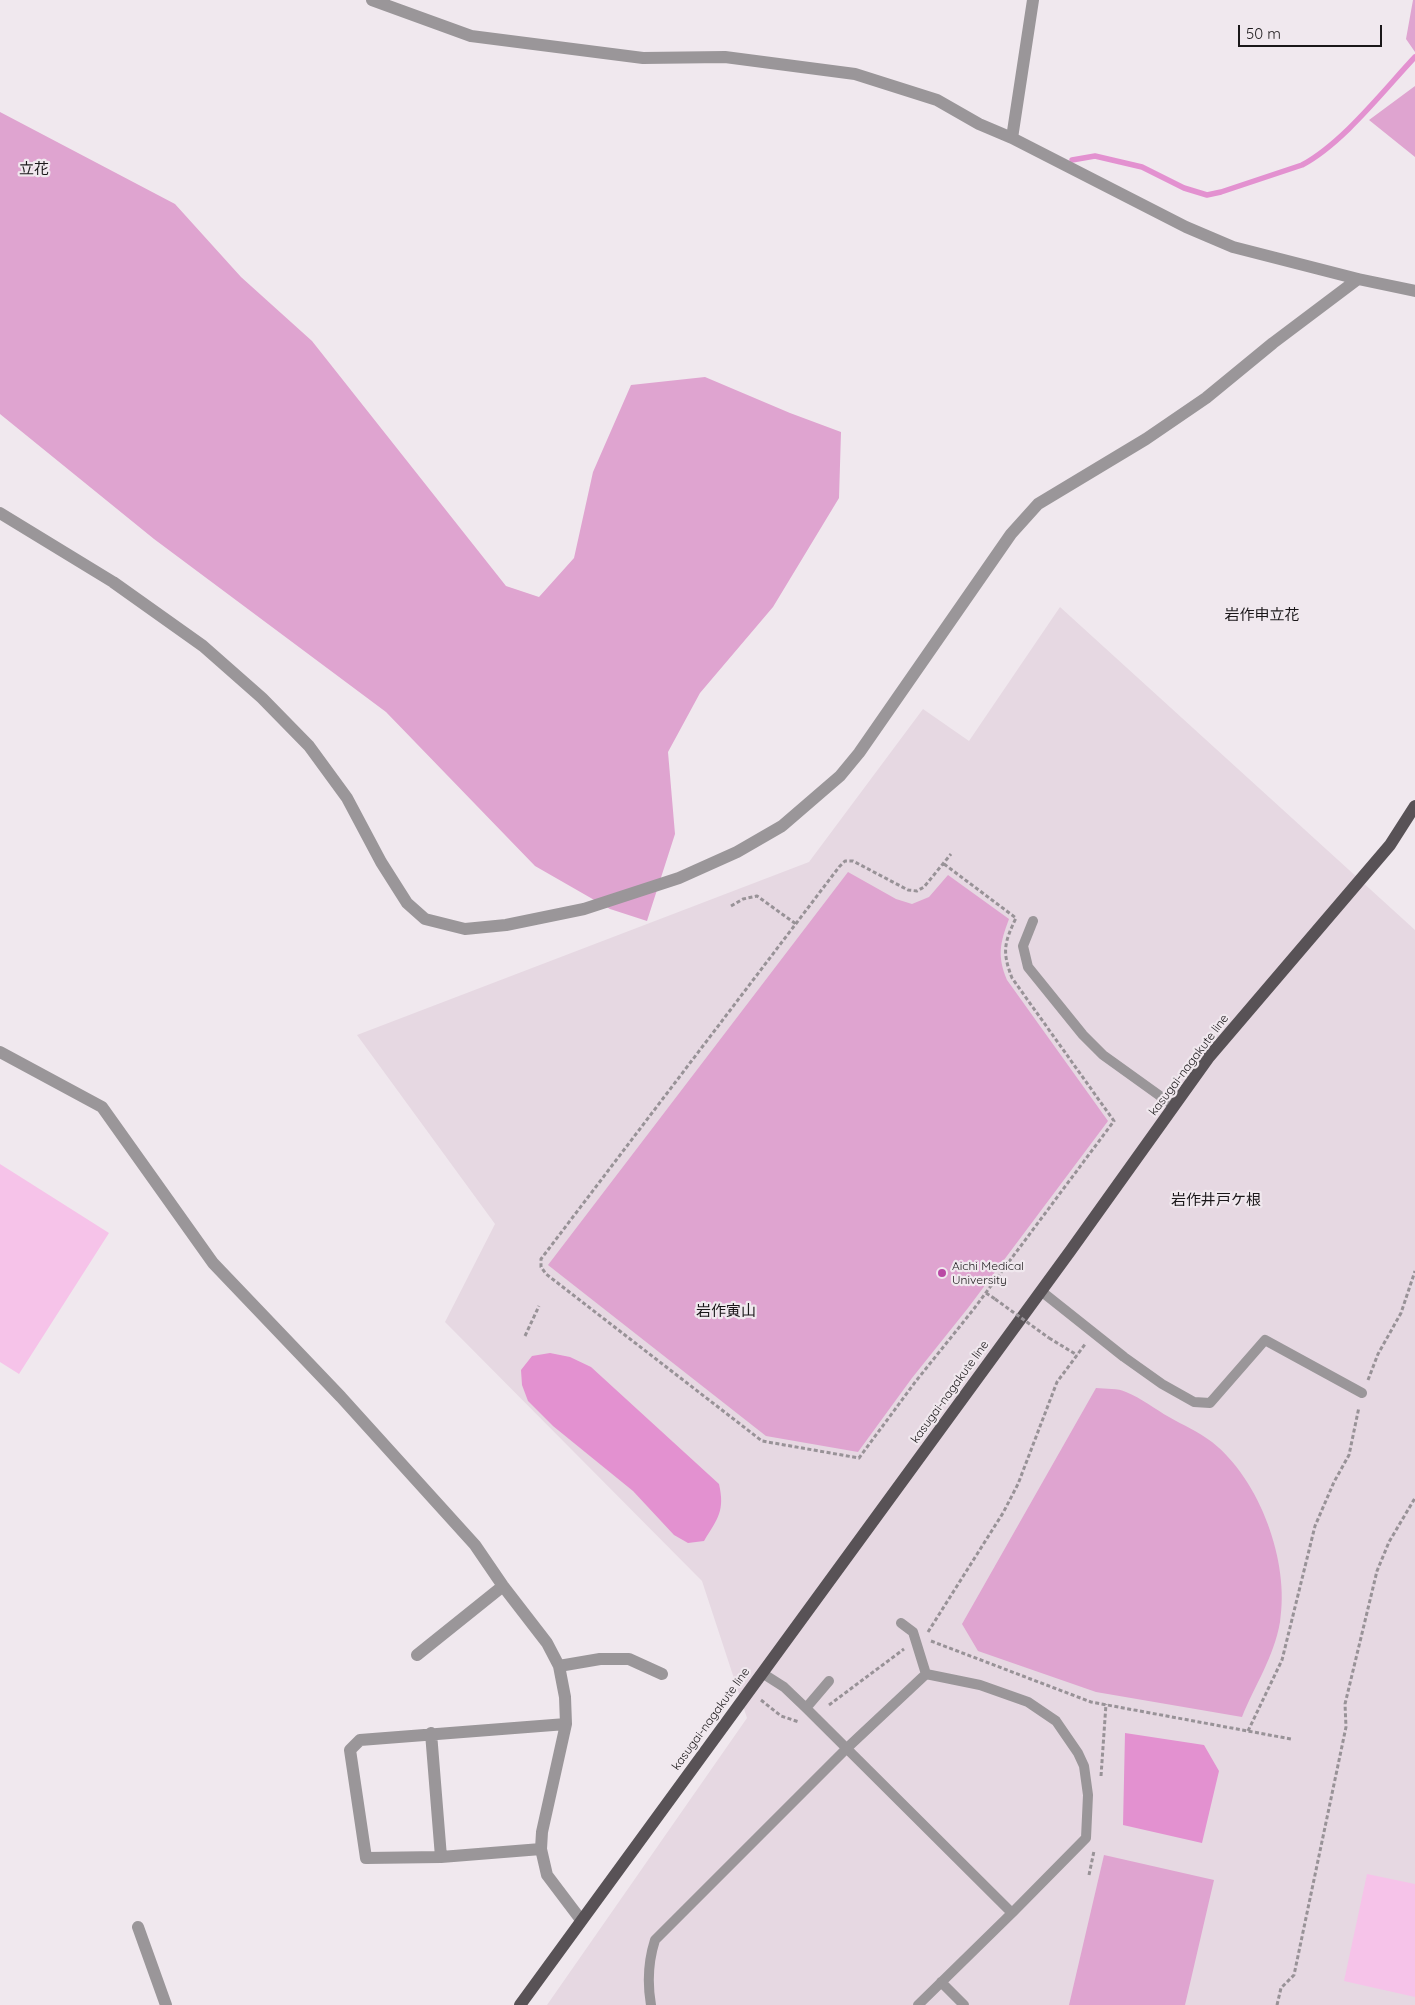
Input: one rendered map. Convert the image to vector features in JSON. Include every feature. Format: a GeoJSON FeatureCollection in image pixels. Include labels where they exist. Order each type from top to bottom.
{"type":"FeatureCollection","features":[{"type":"Feature","properties":{"kind":"main road","name":"kasugai-nagakute line"},"geometry":{"type":"LineString","coordinates":[[520,2005],[1210,1057],[1390,845],[1415,806]]}},
{"type":"Feature","properties":{"kind":"street"},"geometry":{"type":"LineString","coordinates":[[372,0],[471,36],[643,58],[725,57],[855,74],[936,100],[979,124],[1012,138],[1202,234],[1233,246],[1415,292]]}},
{"type":"Feature","properties":{"kind":"street"},"geometry":{"type":"LineString","coordinates":[[1012,138],[1033,0]]}},
{"type":"Feature","properties":{"kind":"street"},"geometry":{"type":"LineString","coordinates":[[0,513],[130,594],[203,646],[262,698],[309,746],[347,798],[381,862],[407,903],[425,919],[465,929],[506,925],[584,909],[679,878],[737,852],[782,826],[840,776],[859,753],[1011,534],[1038,504],[1146,439],[1206,398],[1273,343],[1358,279]]}},
{"type":"Feature","properties":{"kind":"street"},"geometry":{"type":"LineString","coordinates":[[0,1052],[102,1108],[213,1263],[341,1397],[475,1545],[503,1586],[547,1643],[560,1666],[565,1697],[566,1724],[542,1832],[540,1849],[547,1875],[581,1920]]}},
{"type":"Feature","properties":{"kind":"street"},"geometry":{"type":"LineString","coordinates":[[417,1655],[503,1586]]}},
{"type":"Feature","properties":{"kind":"street"},"geometry":{"type":"LineString","coordinates":[[560,1666],[600,1659],[629,1658],[662,1674]]}},
{"type":"Feature","properties":{"kind":"street"},"geometry":{"type":"LineString","coordinates":[[540,1849],[441,1857],[366,1858],[350,1750],[360,1740],[566,1724]]}},
{"type":"Feature","properties":{"kind":"street"},"geometry":{"type":"LineString","coordinates":[[431,1733],[441,1857]]}},
{"type":"Feature","properties":{"kind":"street"},"geometry":{"type":"LineString","coordinates":[[138,1927],[166,2005]]}},
{"type":"Feature","properties":{"kind":"lane"},"geometry":{"type":"LineString","coordinates":[[1033,921],[1023,946],[1028,967],[1083,1035],[1103,1056],[1174,1106]]}},
{"type":"Feature","properties":{"kind":"lane"},"geometry":{"type":"LineString","coordinates":[[1041,1291],[1124,1357],[1162,1384],[1194,1402],[1210,1403],[1265,1340],[1362,1392]]}},
{"type":"Feature","properties":{"kind":"lane"},"geometry":{"type":"LineString","coordinates":[[901,1623],[913,1632],[926,1674]]}},
{"type":"Feature","properties":{"kind":"lane"},"geometry":{"type":"LineString","coordinates":[[762,1673],[784,1687],[806,1708],[1012,1913]]}},
{"type":"Feature","properties":{"kind":"lane"},"geometry":{"type":"LineString","coordinates":[[651,2005],[648,1986],[650,1956],[655,1940],[847,1748],[926,1674]]}},
{"type":"Feature","properties":{"kind":"lane"},"geometry":{"type":"LineString","coordinates":[[918,2005],[1086,1838],[1088,1795],[1084,1766],[1078,1753],[1056,1721],[1048,1713],[1028,1702],[980,1685],[926,1674]]}},
{"type":"Feature","properties":{"kind":"lane"},"geometry":{"type":"LineString","coordinates":[[806,1708],[829,1681]]}},
{"type":"Feature","properties":{"kind":"lane"},"geometry":{"type":"LineString","coordinates":[[941,1982],[964,2005]]}},
{"type":"Feature","properties":{"kind":"path"},"geometry":{"type":"LineString","coordinates":[[944,864],[1016,918],[1007,937],[1004,950],[1005,961],[1012,978],[1114,1121],[986,1293],[916,1380],[859,1458],[762,1441],[546,1274],[541,1267],[541,1259],[845,861],[853,861],[908,890],[917,891],[924,887],[951,854]]}},
{"type":"Feature","properties":{"kind":"path"},"geometry":{"type":"LineString","coordinates":[[730,906],[743,899],[757,896],[796,924]]}},
{"type":"Feature","properties":{"kind":"path"},"geometry":{"type":"LineString","coordinates":[[1248,1731],[1282,1660],[1315,1526],[1348,1455],[1362,1392],[1378,1354],[1401,1313],[1415,1271]]}},
{"type":"Feature","properties":{"kind":"path"},"geometry":{"type":"LineString","coordinates":[[986,1293],[1049,1338],[1077,1355]]}},
{"type":"Feature","properties":{"kind":"path"},"geometry":{"type":"LineString","coordinates":[[525,1336],[539,1306]]}},
{"type":"Feature","properties":{"kind":"path"},"geometry":{"type":"LineString","coordinates":[[932,1641],[928,1633],[1003,1513],[1018,1484],[1057,1382],[1094,1333]]}},
{"type":"Feature","properties":{"kind":"path"},"geometry":{"type":"LineString","coordinates":[[1277,2005],[1281,1988],[1294,1975],[1346,1727],[1345,1704],[1373,1585],[1389,1542],[1415,1498]]}},
{"type":"Feature","properties":{"kind":"shaded area"},"geometry":{"type":"Polygon","coordinates":[[[1413,0],[1415,0],[1415,52],[1406,39],[1413,0]]]}},
{"type":"Feature","properties":{"kind":"shaded area"},"geometry":{"type":"Polygon","coordinates":[[[1415,86],[1415,157],[1369,120],[1415,86]]]}},
{"type":"Feature","properties":{"kind":"shaded area"},"geometry":{"type":"Polygon","coordinates":[[[0,112],[175,204],[241,277],[312,341],[506,586],[539,597],[574,558],[593,472],[631,385],[705,377],[790,413],[841,432],[839,498],[773,607],[700,693],[668,752],[675,834],[647,921],[610,909],[535,866],[386,712],[154,539],[0,414],[0,112]]]}},
{"type":"Feature","properties":{"kind":"shaded area","name":"Aichi Medical University"},"geometry":{"type":"Polygon","coordinates":[[[1060,607],[1415,930],[1415,2005],[547,2005],[747,1718],[702,1581],[445,1322],[495,1224],[357,1035],[809,862],[923,709],[969,741],[1060,607]]]}},
{"type":"Feature","properties":{"kind":"shaded area"},"geometry":{"type":"Polygon","coordinates":[[[848,872],[896,899],[912,904],[929,897],[948,875],[1009,919],[1003,935],[1001,949],[1002,964],[1007,980],[1108,1121],[968,1308],[912,1378],[858,1452],[766,1436],[548,1265],[848,872]]]}},
{"type":"Feature","properties":{"kind":"shaded area"},"geometry":{"type":"Polygon","coordinates":[[[550,1353],[570,1357],[591,1367],[719,1484],[721,1508],[704,1541],[688,1543],[674,1535],[633,1491],[553,1426],[528,1401],[522,1385],[521,1370],[532,1356],[550,1353]]]}},
{"type":"Feature","properties":{"kind":"shaded area"},"geometry":{"type":"Polygon","coordinates":[[[1096,1388],[1119,1390],[1132,1394],[1207,1438],[1229,1458],[1244,1478],[1268,1524],[1276,1549],[1280,1574],[1282,1599],[1280,1622],[1264,1671],[1242,1717],[1096,1692],[978,1651],[962,1624],[1096,1388]]]}},
{"type":"Feature","properties":{"kind":"shaded area"},"geometry":{"type":"Polygon","coordinates":[[[1125,1733],[1204,1745],[1219,1771],[1202,1843],[1123,1825],[1125,1733]]]}},
{"type":"Feature","properties":{"kind":"shaded area"},"geometry":{"type":"Polygon","coordinates":[[[1104,1855],[1214,1880],[1185,2005],[1069,2005],[1104,1855]]]}},
{"type":"Feature","properties":{"kind":"building"},"geometry":{"type":"Polygon","coordinates":[[[0,1164],[109,1233],[19,1374],[0,1362],[0,1164]]]}},
{"type":"Feature","properties":{"kind":"building"},"geometry":{"type":"Polygon","coordinates":[[[1367,1874],[1415,1884],[1415,1997],[1344,1981],[1367,1874]]]}},
{"type":"Feature","properties":{"kind":"waterway"},"geometry":{"type":"LineString","coordinates":[[1072,160],[1095,156],[1142,167],[1184,188],[1207,195],[1221,192],[1302,165],[1317,155],[1332,144],[1362,116],[1415,57]]}},
{"type":"Feature","properties":{"kind":"place","name":"Aichi Medical University"},"geometry":{"type":"Point","coordinates":[942,1273]}},
{"type":"Feature","properties":{"kind":"district","name":"立花"},"geometry":{"type":"Point","coordinates":[34,169]}},
{"type":"Feature","properties":{"kind":"district","name":"岩作申立花"},"geometry":{"type":"Point","coordinates":[1262,615]}},
{"type":"Feature","properties":{"kind":"district","name":"岩作井戸ケ根"},"geometry":{"type":"Point","coordinates":[1216,1200]}},
{"type":"Feature","properties":{"kind":"district","name":"岩作寅山"},"geometry":{"type":"Point","coordinates":[726,1311]}}]}
